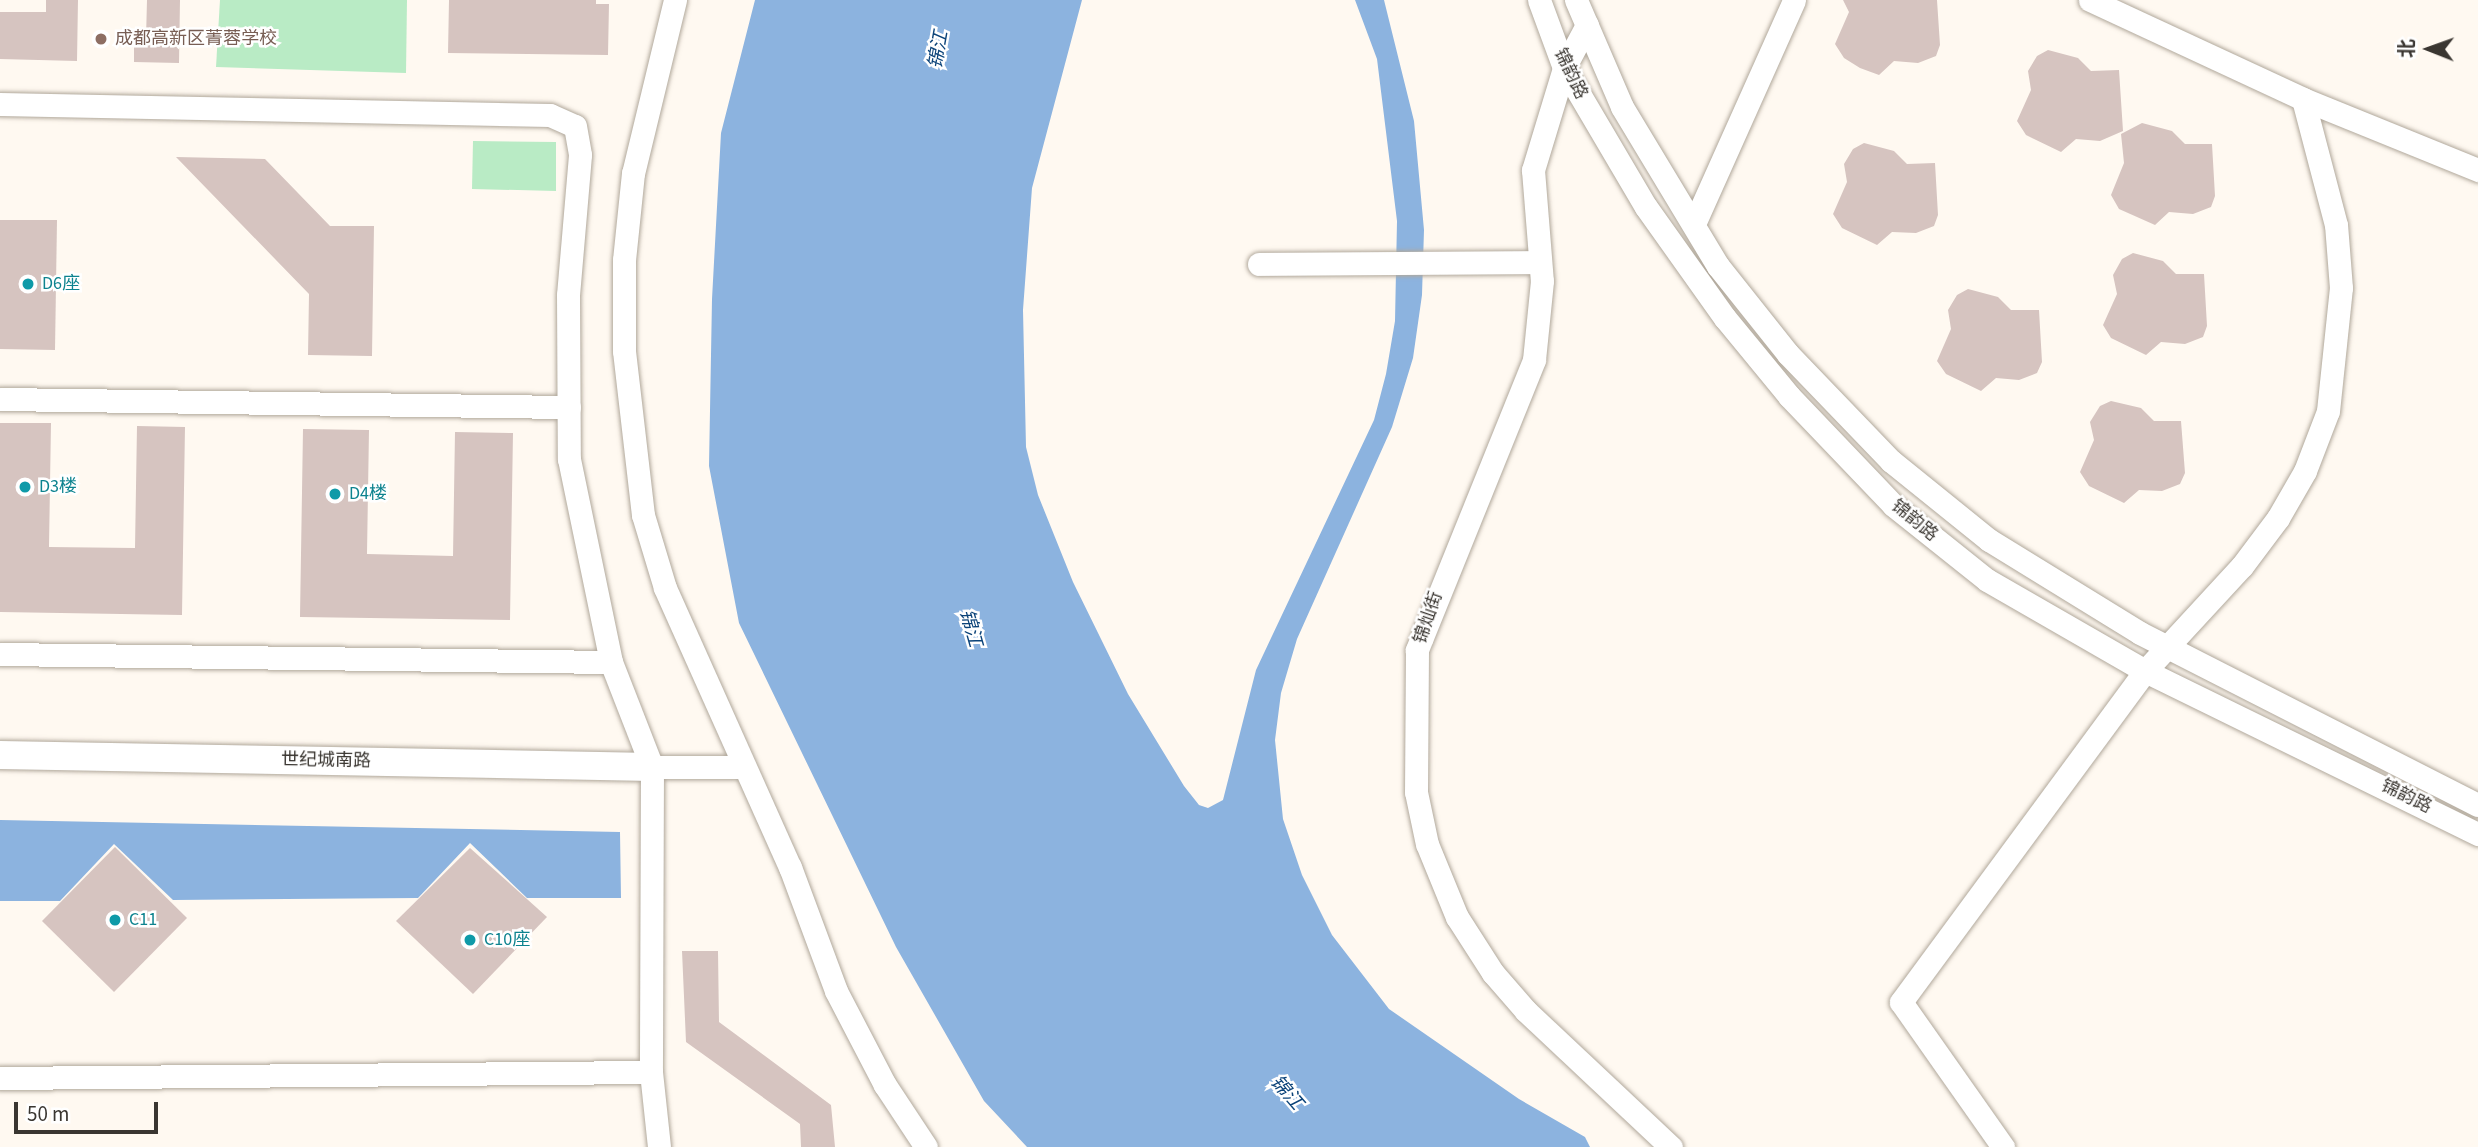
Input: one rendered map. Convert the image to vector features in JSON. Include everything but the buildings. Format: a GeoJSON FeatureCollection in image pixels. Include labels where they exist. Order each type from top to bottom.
{"type":"FeatureCollection","features":[{"type":"Feature","properties":{"kind":"main road","name":"世纪城南路"},"geometry":{"type":"LineString","coordinates":[[0,755],[652,767]]}},
{"type":"Feature","properties":{"kind":"street"},"geometry":{"type":"LineString","coordinates":[[675,0],[633,173],[624,260],[624,351],[632,441],[643,515],[664,588],[790,867],[836,991],[885,1085],[926,1147]]}},
{"type":"Feature","properties":{"kind":"street","name":"锦韵路"},"geometry":{"type":"LineString","coordinates":[[1539,0],[1564,68],[1646,207],[1725,318],[1789,396],[1893,505],[1987,580],[2145,671],[2478,834]]}},
{"type":"Feature","properties":{"kind":"street","name":"锦韵路"},"geometry":{"type":"LineString","coordinates":[[1576,0],[1622,107],[1718,266],[1788,354],[1891,461],[1989,540],[2167,647],[2478,805]]}},
{"type":"Feature","properties":{"kind":"street"},"geometry":{"type":"LineString","coordinates":[[1694,223],[1794,0]]}},
{"type":"Feature","properties":{"kind":"street"},"geometry":{"type":"LineString","coordinates":[[2090,0],[2304,99],[2478,170]]}},
{"type":"Feature","properties":{"kind":"street","name":"锦灿街"},"geometry":{"type":"LineString","coordinates":[[1587,25],[1564,68],[1533,170],[1540,261],[1534,360],[1417,650],[1416,792],[1427,844],[1457,917],[1493,973],[1526,1011],[1671,1147]]}},
{"type":"Feature","properties":{"kind":"street"},"geometry":{"type":"LineString","coordinates":[[2003,1147],[1901,1002],[2145,671],[2242,566],[2278,518],[2305,471],[2328,411],[2342,288],[2336,225],[2304,99]]}},
{"type":"Feature","properties":{"kind":"street"},"geometry":{"type":"LineString","coordinates":[[0,104],[550,115],[575,127],[580,155],[568,295],[569,459],[611,662],[652,767],[651,1072],[659,1147]]}},
{"type":"Feature","properties":{"kind":"street"},"geometry":{"type":"LineString","coordinates":[[1259,264],[1540,261]]}},
{"type":"Feature","properties":{"kind":"street"},"geometry":{"type":"LineString","coordinates":[[0,399],[569,407]]}},
{"type":"Feature","properties":{"kind":"street"},"geometry":{"type":"LineString","coordinates":[[0,654],[611,662]]}},
{"type":"Feature","properties":{"kind":"street"},"geometry":{"type":"LineString","coordinates":[[652,767],[744,766]]}},
{"type":"Feature","properties":{"kind":"street"},"geometry":{"type":"LineString","coordinates":[[0,1078],[651,1072]]}},
{"type":"Feature","properties":{"kind":"green space"},"geometry":{"type":"Polygon","coordinates":[[[220,0],[407,0],[406,73],[216,67],[220,0]]]}},
{"type":"Feature","properties":{"kind":"green space"},"geometry":{"type":"Polygon","coordinates":[[[473,141],[556,142],[556,191],[472,189],[473,141]]]}},
{"type":"Feature","properties":{"kind":"water","name":"锦江"},"geometry":{"type":"Polygon","coordinates":[[[755,0],[1082,0],[1032,188],[1023,310],[1026,447],[1038,495],[1073,582],[1128,694],[1184,786],[1199,805],[1208,808],[1223,800],[1256,670],[1374,420],[1386,374],[1395,321],[1397,221],[1377,59],[1355,0],[1384,0],[1414,121],[1424,230],[1422,295],[1413,358],[1392,427],[1297,639],[1281,693],[1275,740],[1283,819],[1302,875],[1332,935],[1389,1009],[1519,1099],[1585,1137],[1590,1147],[1027,1147],[984,1101],[896,947],[739,623],[709,466],[712,299],[721,133],[755,0]]]}},
{"type":"Feature","properties":{"kind":"water"},"geometry":{"type":"Polygon","coordinates":[[[0,820],[620,832],[621,898],[527,898],[470,843],[418,898],[173,900],[114,844],[60,901],[0,901],[0,820]]]}},
{"type":"Feature","properties":{"kind":"place","name":"成都高新区菁蓉学校"},"geometry":{"type":"Point","coordinates":[101,39]}},
{"type":"Feature","properties":{"kind":"place","name":"D6座"},"geometry":{"type":"Point","coordinates":[28,284]}},
{"type":"Feature","properties":{"kind":"place","name":"D3楼"},"geometry":{"type":"Point","coordinates":[25,487]}},
{"type":"Feature","properties":{"kind":"place","name":"D4楼"},"geometry":{"type":"Point","coordinates":[335,494]}},
{"type":"Feature","properties":{"kind":"place","name":"C11"},"geometry":{"type":"Point","coordinates":[115,920]}},
{"type":"Feature","properties":{"kind":"place","name":"C10座"},"geometry":{"type":"Point","coordinates":[470,940]}}]}
